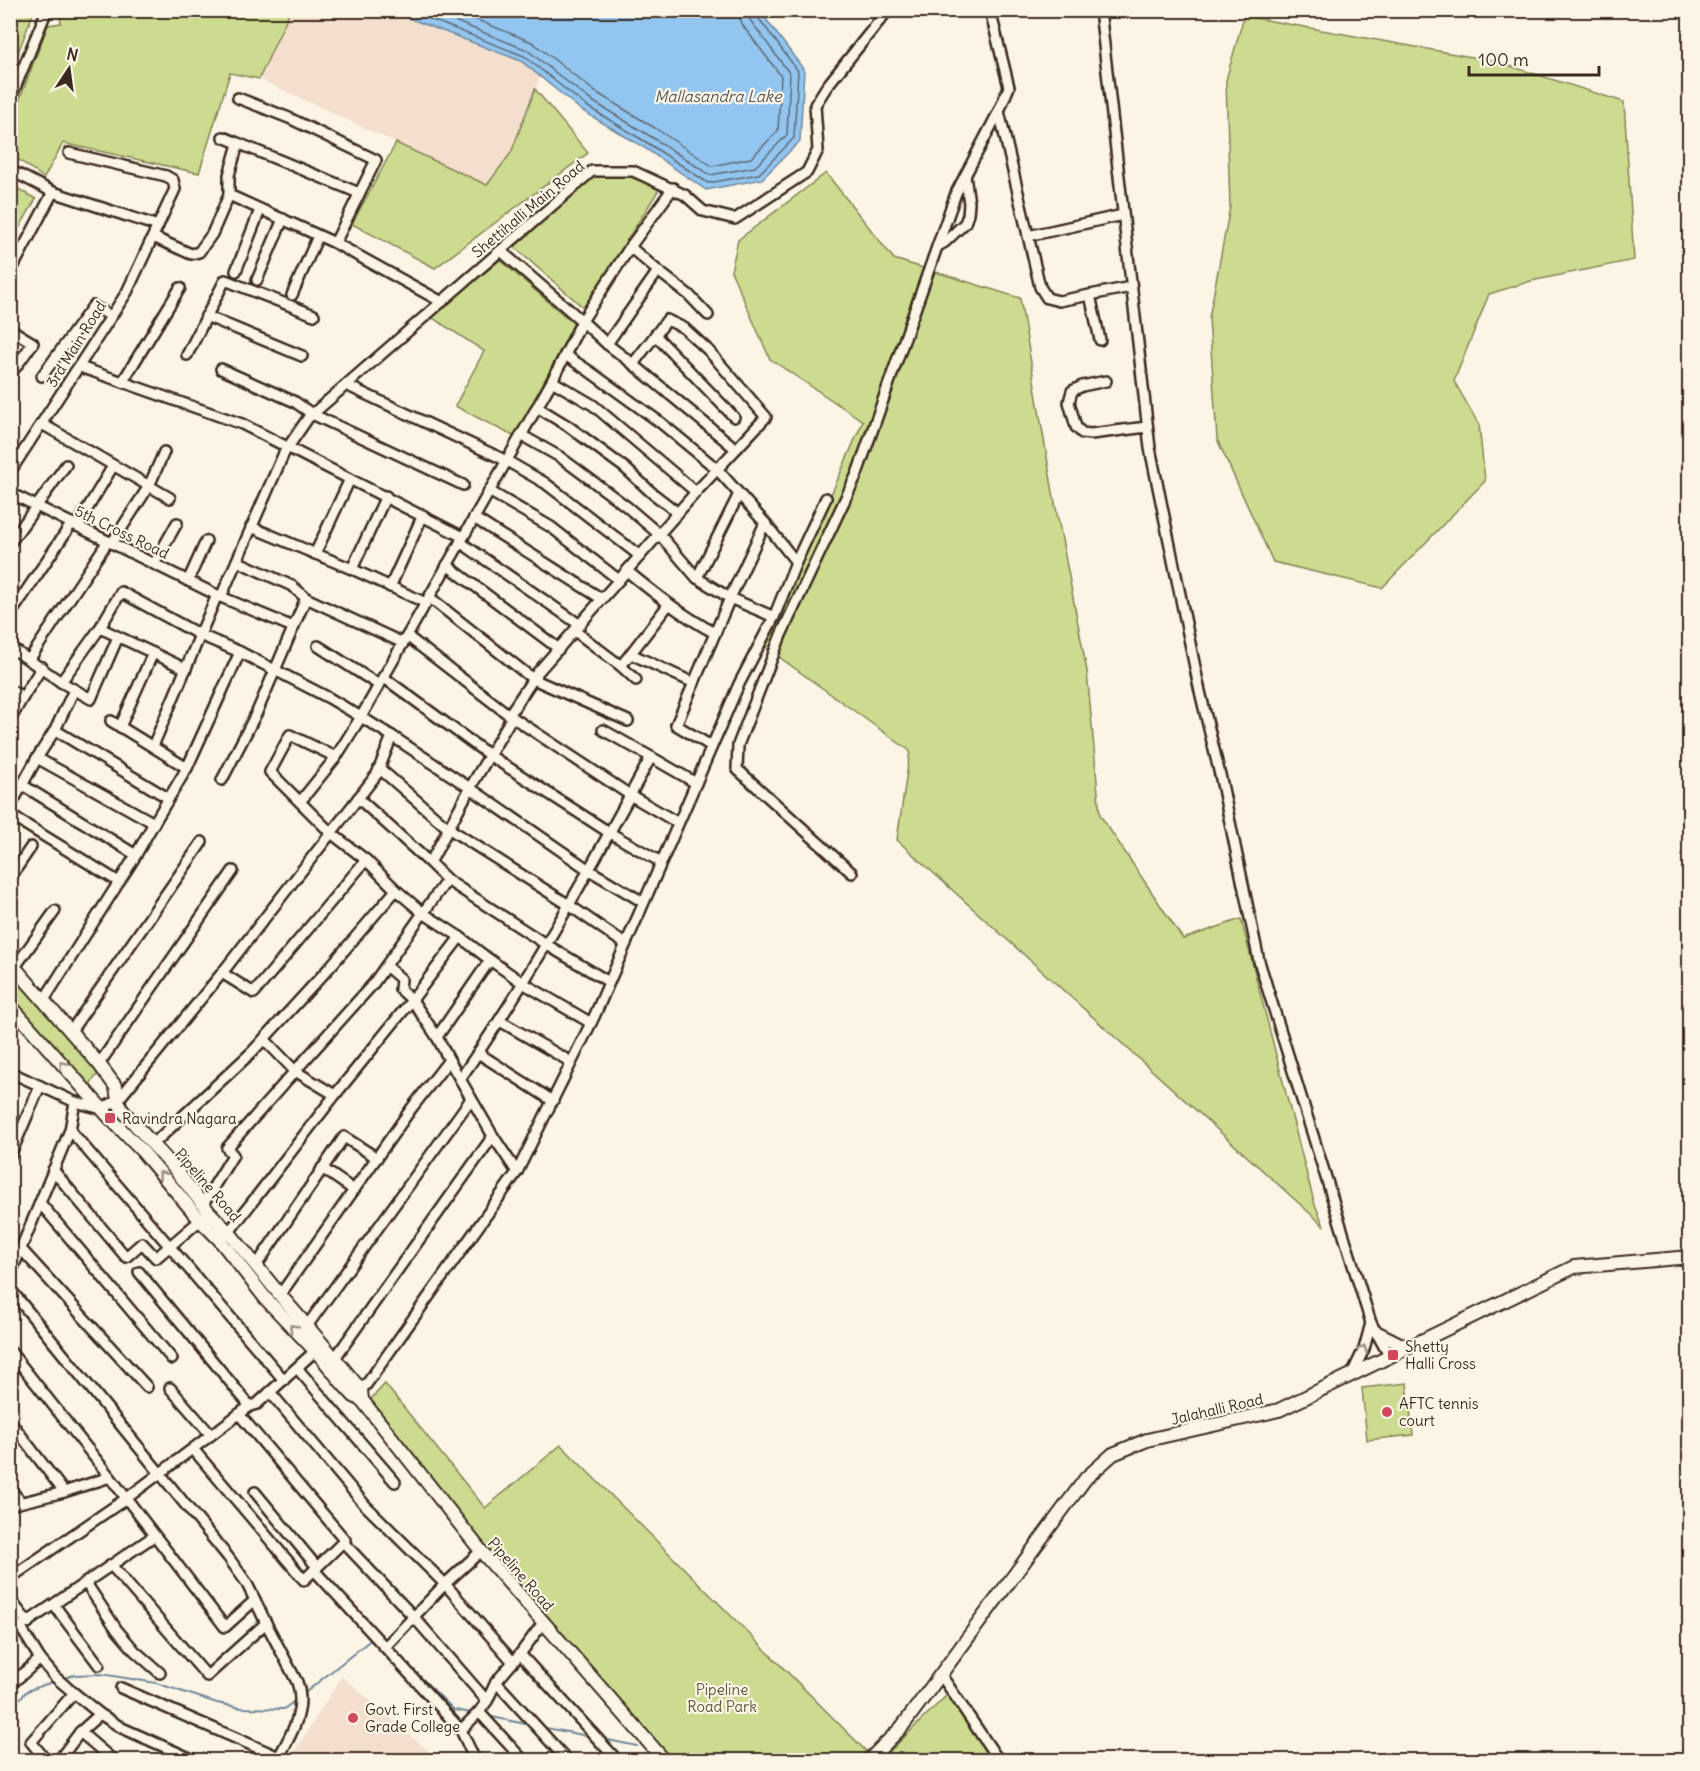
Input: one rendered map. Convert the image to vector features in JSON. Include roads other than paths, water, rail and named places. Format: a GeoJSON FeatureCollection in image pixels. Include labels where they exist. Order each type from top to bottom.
{"type":"FeatureCollection","features":[{"type":"Feature","properties":{"kind":"main road","name":"Pipeline Road"},"geometry":{"type":"LineString","coordinates":[[13,964],[116,1086],[122,1110],[174,1168],[219,1239],[266,1299],[359,1395]]}},
{"type":"Feature","properties":{"kind":"main road","name":"Pipeline Road"},"geometry":{"type":"LineString","coordinates":[[10,1005],[142,1151],[204,1212],[229,1232],[335,1358],[359,1395],[481,1551],[664,1761]]}},
{"type":"Feature","properties":{"kind":"main road","name":"Jalahalli Road"},"geometry":{"type":"LineString","coordinates":[[869,1761],[901,1728],[1086,1478],[1113,1454],[1147,1440],[1279,1410],[1574,1267],[1689,1257]]}},
{"type":"Feature","properties":{"kind":"main road"},"geometry":{"type":"LineString","coordinates":[[1374,1328],[1408,1348]]}},
{"type":"Feature","properties":{"kind":"street"},"geometry":{"type":"LineString","coordinates":[[10,100],[47,10]]}},
{"type":"Feature","properties":{"kind":"street","name":"Shettihalli Main Road"},"geometry":{"type":"LineString","coordinates":[[153,746],[200,635],[237,561],[284,453],[308,418],[592,171],[633,171],[686,195],[703,211],[735,219],[807,172],[818,150],[815,105],[827,86],[888,10]]}},
{"type":"Feature","properties":{"kind":"street"},"geometry":{"type":"LineString","coordinates":[[852,873],[738,769],[738,745],[781,635],[856,474],[957,193],[1009,87],[990,10]]}},
{"type":"Feature","properties":{"kind":"street"},"geometry":{"type":"LineString","coordinates":[[1100,10],[1150,448],[1199,687],[1221,779],[1258,961],[1374,1328],[1390,1357]]}},
{"type":"Feature","properties":{"kind":"street"},"geometry":{"type":"LineString","coordinates":[[238,98],[289,118],[376,160],[335,243]]}},
{"type":"Feature","properties":{"kind":"street"},"geometry":{"type":"LineString","coordinates":[[999,111],[1041,287],[1047,298],[1059,301],[1131,287]]}},
{"type":"Feature","properties":{"kind":"street"},"geometry":{"type":"LineString","coordinates":[[223,137],[359,193]]}},
{"type":"Feature","properties":{"kind":"street"},"geometry":{"type":"LineString","coordinates":[[153,237],[191,254],[199,252],[212,234],[229,195],[229,175],[238,144]]}},
{"type":"Feature","properties":{"kind":"street","name":"3rd Main Road"},"geometry":{"type":"LineString","coordinates":[[10,472],[127,292],[175,189],[173,180],[166,176],[69,153]]}},
{"type":"Feature","properties":{"kind":"street"},"geometry":{"type":"LineString","coordinates":[[10,170],[53,192],[158,226]]}},
{"type":"Feature","properties":{"kind":"street"},"geometry":{"type":"LineString","coordinates":[[938,246],[965,224],[969,203],[965,176]]}},
{"type":"Feature","properties":{"kind":"street"},"geometry":{"type":"LineString","coordinates":[[300,802],[336,757],[361,717],[552,381],[582,321],[630,247],[673,188]]}},
{"type":"Feature","properties":{"kind":"street"},"geometry":{"type":"LineString","coordinates":[[10,273],[53,192]]}},
{"type":"Feature","properties":{"kind":"street"},"geometry":{"type":"LineString","coordinates":[[229,195],[335,243],[441,302]]}},
{"type":"Feature","properties":{"kind":"street"},"geometry":{"type":"LineString","coordinates":[[236,271],[260,210]]}},
{"type":"Feature","properties":{"kind":"street"},"geometry":{"type":"LineString","coordinates":[[1028,236],[1123,215]]}},
{"type":"Feature","properties":{"kind":"street"},"geometry":{"type":"LineString","coordinates":[[257,280],[283,219]]}},
{"type":"Feature","properties":{"kind":"street"},"geometry":{"type":"LineString","coordinates":[[292,295],[318,236]]}},
{"type":"Feature","properties":{"kind":"street"},"geometry":{"type":"LineString","coordinates":[[630,247],[688,295],[708,315]]}},
{"type":"Feature","properties":{"kind":"street"},"geometry":{"type":"LineString","coordinates":[[501,251],[608,344],[736,449]]}},
{"type":"Feature","properties":{"kind":"street"},"geometry":{"type":"LineString","coordinates":[[608,344],[658,271]]}},
{"type":"Feature","properties":{"kind":"street"},"geometry":{"type":"LineString","coordinates":[[187,355],[225,280],[314,315]]}},
{"type":"Feature","properties":{"kind":"street"},"geometry":{"type":"LineString","coordinates":[[123,381],[180,288]]}},
{"type":"Feature","properties":{"kind":"street"},"geometry":{"type":"LineString","coordinates":[[1090,295],[1100,340]]}},
{"type":"Feature","properties":{"kind":"street"},"geometry":{"type":"LineString","coordinates":[[42,376],[93,306],[111,316]]}},
{"type":"Feature","properties":{"kind":"street"},"geometry":{"type":"LineString","coordinates":[[206,316],[302,356]]}},
{"type":"Feature","properties":{"kind":"street"},"geometry":{"type":"LineString","coordinates":[[430,863],[510,716],[533,679],[696,492],[766,417],[715,358],[684,328],[667,320],[633,364]]}},
{"type":"Feature","properties":{"kind":"street"},"geometry":{"type":"LineString","coordinates":[[10,329],[33,343],[10,375]]}},
{"type":"Feature","properties":{"kind":"street"},"geometry":{"type":"LineString","coordinates":[[655,335],[734,417]]}},
{"type":"Feature","properties":{"kind":"street"},"geometry":{"type":"LineString","coordinates":[[565,355],[661,423],[717,469],[796,562]]}},
{"type":"Feature","properties":{"kind":"street"},"geometry":{"type":"LineString","coordinates":[[80,367],[242,424],[423,515],[462,539],[577,628],[636,680]]}},
{"type":"Feature","properties":{"kind":"street"},"geometry":{"type":"LineString","coordinates":[[221,369],[295,402],[312,414],[463,485]]}},
{"type":"Feature","properties":{"kind":"street"},"geometry":{"type":"LineString","coordinates":[[552,381],[593,405],[696,492]]}},
{"type":"Feature","properties":{"kind":"street"},"geometry":{"type":"LineString","coordinates":[[1106,381],[1082,386],[1072,391],[1069,402],[1076,427],[1082,433],[1091,434],[1147,427]]}},
{"type":"Feature","properties":{"kind":"street"},"geometry":{"type":"LineString","coordinates":[[346,385],[507,461],[545,483],[640,556]]}},
{"type":"Feature","properties":{"kind":"street"},"geometry":{"type":"LineString","coordinates":[[537,407],[568,426],[626,468],[678,513]]}},
{"type":"Feature","properties":{"kind":"street"},"geometry":{"type":"LineString","coordinates":[[42,424],[170,498]]}},
{"type":"Feature","properties":{"kind":"street"},"geometry":{"type":"LineString","coordinates":[[521,435],[560,457],[626,506],[660,534],[697,578],[730,598],[774,617]]}},
{"type":"Feature","properties":{"kind":"street"},"geometry":{"type":"LineString","coordinates":[[29,660],[149,486],[164,452]]}},
{"type":"Feature","properties":{"kind":"street"},"geometry":{"type":"LineString","coordinates":[[10,543],[66,465]]}},
{"type":"Feature","properties":{"kind":"street"},"geometry":{"type":"LineString","coordinates":[[10,615],[113,466]]}},
{"type":"Feature","properties":{"kind":"street"},"geometry":{"type":"LineString","coordinates":[[315,554],[350,479]]}},
{"type":"Feature","properties":{"kind":"street"},"geometry":{"type":"LineString","coordinates":[[489,491],[551,527],[619,580]]}},
{"type":"Feature","properties":{"kind":"street","name":"5th Cross Road"},"geometry":{"type":"LineString","coordinates":[[10,493],[219,596],[293,627]]}},
{"type":"Feature","properties":{"kind":"street"},"geometry":{"type":"LineString","coordinates":[[697,578],[739,494]]}},
{"type":"Feature","properties":{"kind":"street"},"geometry":{"type":"LineString","coordinates":[[352,569],[386,496]]}},
{"type":"Feature","properties":{"kind":"street"},"geometry":{"type":"LineString","coordinates":[[359,1395],[517,1172],[591,1023],[711,746],[739,684],[774,617],[796,562],[826,498]]}},
{"type":"Feature","properties":{"kind":"street"},"geometry":{"type":"LineString","coordinates":[[390,587],[423,515]]}},
{"type":"Feature","properties":{"kind":"street"},"geometry":{"type":"LineString","coordinates":[[474,518],[602,600]]}},
{"type":"Feature","properties":{"kind":"street"},"geometry":{"type":"LineString","coordinates":[[154,564],[177,523]]}},
{"type":"Feature","properties":{"kind":"street"},"geometry":{"type":"LineString","coordinates":[[711,746],[676,726],[730,598],[765,523]]}},
{"type":"Feature","properties":{"kind":"street"},"geometry":{"type":"LineString","coordinates":[[251,527],[390,587],[427,600],[533,679],[628,722]]}},
{"type":"Feature","properties":{"kind":"street"},"geometry":{"type":"LineString","coordinates":[[188,581],[206,541]]}},
{"type":"Feature","properties":{"kind":"street"},"geometry":{"type":"LineString","coordinates":[[237,561],[292,586],[306,598],[405,640],[510,716],[630,795],[678,823]]}},
{"type":"Feature","properties":{"kind":"street"},"geometry":{"type":"LineString","coordinates":[[447,565],[559,649]]}},
{"type":"Feature","properties":{"kind":"street"},"geometry":{"type":"LineString","coordinates":[[627,571],[669,604],[715,633]]}},
{"type":"Feature","properties":{"kind":"street"},"geometry":{"type":"LineString","coordinates":[[61,682],[100,628],[121,592],[200,635],[275,670],[361,717],[589,870],[643,902]]}},
{"type":"Feature","properties":{"kind":"street"},"geometry":{"type":"LineString","coordinates":[[222,780],[275,670],[306,598]]}},
{"type":"Feature","properties":{"kind":"street"},"geometry":{"type":"LineString","coordinates":[[621,666],[669,604]]}},
{"type":"Feature","properties":{"kind":"street"},"geometry":{"type":"LineString","coordinates":[[100,628],[186,669]]}},
{"type":"Feature","properties":{"kind":"street"},"geometry":{"type":"LineString","coordinates":[[10,647],[61,682],[91,699],[118,637]]}},
{"type":"Feature","properties":{"kind":"street"},"geometry":{"type":"LineString","coordinates":[[318,646],[381,681],[489,755],[610,833],[661,862]]}},
{"type":"Feature","properties":{"kind":"street"},"geometry":{"type":"LineString","coordinates":[[44,1000],[136,855],[187,768],[240,652]]}},
{"type":"Feature","properties":{"kind":"street"},"geometry":{"type":"LineString","coordinates":[[120,727],[153,653]]}},
{"type":"Feature","properties":{"kind":"street"},"geometry":{"type":"LineString","coordinates":[[631,654],[694,683]]}},
{"type":"Feature","properties":{"kind":"street"},"geometry":{"type":"LineString","coordinates":[[10,720],[42,668]]}},
{"type":"Feature","properties":{"kind":"street"},"geometry":{"type":"LineString","coordinates":[[10,690],[23,697]]}},
{"type":"Feature","properties":{"kind":"street"},"geometry":{"type":"LineString","coordinates":[[10,807],[55,730],[74,690]]}},
{"type":"Feature","properties":{"kind":"street"},"geometry":{"type":"LineString","coordinates":[[111,721],[187,768]]}},
{"type":"Feature","properties":{"kind":"street"},"geometry":{"type":"LineString","coordinates":[[55,730],[168,798]]}},
{"type":"Feature","properties":{"kind":"street"},"geometry":{"type":"LineString","coordinates":[[603,730],[696,783]]}},
{"type":"Feature","properties":{"kind":"street"},"geometry":{"type":"LineString","coordinates":[[336,757],[290,735],[270,772],[331,833],[366,860],[423,914],[460,937],[523,984],[591,1023]]}},
{"type":"Feature","properties":{"kind":"street"},"geometry":{"type":"LineString","coordinates":[[10,1072],[75,1102],[102,1109],[118,1100],[222,973],[377,774],[392,736]]}},
{"type":"Feature","properties":{"kind":"street"},"geometry":{"type":"LineString","coordinates":[[460,1079],[500,1021],[547,945],[651,757]]}},
{"type":"Feature","properties":{"kind":"street"},"geometry":{"type":"LineString","coordinates":[[37,758],[154,823]]}},
{"type":"Feature","properties":{"kind":"street"},"geometry":{"type":"LineString","coordinates":[[379,768],[448,828],[569,905],[625,944]]}},
{"type":"Feature","properties":{"kind":"street"},"geometry":{"type":"LineString","coordinates":[[24,786],[136,855]]}},
{"type":"Feature","properties":{"kind":"street"},"geometry":{"type":"LineString","coordinates":[[358,798],[447,880],[609,982]]}},
{"type":"Feature","properties":{"kind":"street"},"geometry":{"type":"LineString","coordinates":[[10,814],[119,882]]}},
{"type":"Feature","properties":{"kind":"street"},"geometry":{"type":"LineString","coordinates":[[70,1031],[202,842]]}},
{"type":"Feature","properties":{"kind":"street"},"geometry":{"type":"LineString","coordinates":[[10,878],[31,847]]}},
{"type":"Feature","properties":{"kind":"street"},"geometry":{"type":"LineString","coordinates":[[222,973],[254,993],[366,860]]}},
{"type":"Feature","properties":{"kind":"street"},"geometry":{"type":"LineString","coordinates":[[99,1064],[233,871]]}},
{"type":"Feature","properties":{"kind":"street"},"geometry":{"type":"LineString","coordinates":[[54,1170],[126,1257],[142,1243],[156,1258],[204,1212],[233,1155],[226,1148],[374,984],[447,880]]}},
{"type":"Feature","properties":{"kind":"street"},"geometry":{"type":"LineString","coordinates":[[152,1145],[252,1052],[396,890]]}},
{"type":"Feature","properties":{"kind":"street"},"geometry":{"type":"LineString","coordinates":[[13,964],[55,911]]}},
{"type":"Feature","properties":{"kind":"street"},"geometry":{"type":"LineString","coordinates":[[229,1232],[460,937]]}},
{"type":"Feature","properties":{"kind":"street"},"geometry":{"type":"LineString","coordinates":[[437,1037],[489,960]]}},
{"type":"Feature","properties":{"kind":"street"},"geometry":{"type":"LineString","coordinates":[[386,966],[401,979],[400,989],[412,1000],[437,1037],[471,1099],[517,1172]]}},
{"type":"Feature","properties":{"kind":"street"},"geometry":{"type":"LineString","coordinates":[[500,1021],[572,1062]]}},
{"type":"Feature","properties":{"kind":"street"},"geometry":{"type":"LineString","coordinates":[[264,1039],[296,1071],[335,1095]]}},
{"type":"Feature","properties":{"kind":"street"},"geometry":{"type":"LineString","coordinates":[[478,1053],[553,1101]]}},
{"type":"Feature","properties":{"kind":"street"},"geometry":{"type":"LineString","coordinates":[[280,1295],[411,1109],[449,1060]]}},
{"type":"Feature","properties":{"kind":"street"},"geometry":{"type":"LineString","coordinates":[[10,1156],[39,1086]]}},
{"type":"Feature","properties":{"kind":"street"},"geometry":{"type":"LineString","coordinates":[[307,1326],[471,1099]]}},
{"type":"Feature","properties":{"kind":"street"},"geometry":{"type":"LineString","coordinates":[[12,1269],[70,1130],[75,1102]]}},
{"type":"Feature","properties":{"kind":"street"},"geometry":{"type":"LineString","coordinates":[[70,1130],[284,1380]]}},
{"type":"Feature","properties":{"kind":"street"},"geometry":{"type":"LineString","coordinates":[[335,1358],[493,1136]]}},
{"type":"Feature","properties":{"kind":"street"},"geometry":{"type":"LineString","coordinates":[[256,1266],[344,1137],[377,1158]]}},
{"type":"Feature","properties":{"kind":"street"},"geometry":{"type":"LineString","coordinates":[[322,1168],[354,1190]]}},
{"type":"Feature","properties":{"kind":"street"},"geometry":{"type":"LineString","coordinates":[[40,1203],[172,1359]]}},
{"type":"Feature","properties":{"kind":"street"},"geometry":{"type":"LineString","coordinates":[[21,1249],[147,1387]]}},
{"type":"Feature","properties":{"kind":"street"},"geometry":{"type":"LineString","coordinates":[[139,1272],[250,1406]]}},
{"type":"Feature","properties":{"kind":"street"},"geometry":{"type":"LineString","coordinates":[[10,1289],[232,1563],[255,1600],[301,1694],[300,1707],[292,1733],[278,1759],[121,1688]]}},
{"type":"Feature","properties":{"kind":"street"},"geometry":{"type":"LineString","coordinates":[[1352,1374],[1374,1328]]}},
{"type":"Feature","properties":{"kind":"street"},"geometry":{"type":"LineString","coordinates":[[10,1351],[127,1498],[225,1627],[255,1600]]}},
{"type":"Feature","properties":{"kind":"street"},"geometry":{"type":"LineString","coordinates":[[10,1578],[127,1498],[239,1413],[257,1404],[315,1351]]}},
{"type":"Feature","properties":{"kind":"street"},"geometry":{"type":"LineString","coordinates":[[297,1368],[394,1482]]}},
{"type":"Feature","properties":{"kind":"street"},"geometry":{"type":"LineString","coordinates":[[170,1388],[211,1435]]}},
{"type":"Feature","properties":{"kind":"street"},"geometry":{"type":"LineString","coordinates":[[270,1392],[365,1505],[445,1584],[616,1761]]}},
{"type":"Feature","properties":{"kind":"street"},"geometry":{"type":"LineString","coordinates":[[239,1413],[345,1540],[343,1542],[414,1617],[487,1701]]}},
{"type":"Feature","properties":{"kind":"street"},"geometry":{"type":"LineString","coordinates":[[10,1421],[63,1492]]}},
{"type":"Feature","properties":{"kind":"street"},"geometry":{"type":"LineString","coordinates":[[193,1449],[304,1580],[343,1542]]}},
{"type":"Feature","properties":{"kind":"street"},"geometry":{"type":"LineString","coordinates":[[10,1505],[110,1477]]}},
{"type":"Feature","properties":{"kind":"street"},"geometry":{"type":"LineString","coordinates":[[10,1489],[21,1503]]}},
{"type":"Feature","properties":{"kind":"street"},"geometry":{"type":"LineString","coordinates":[[255,1492],[315,1569],[461,1730],[475,1761]]}},
{"type":"Feature","properties":{"kind":"street"},"geometry":{"type":"LineString","coordinates":[[10,1634],[154,1536]]}},
{"type":"Feature","properties":{"kind":"street"},"geometry":{"type":"LineString","coordinates":[[378,1640],[414,1617],[481,1551]]}},
{"type":"Feature","properties":{"kind":"street"},"geometry":{"type":"LineString","coordinates":[[111,1565],[207,1676],[266,1623]]}},
{"type":"Feature","properties":{"kind":"street"},"geometry":{"type":"LineString","coordinates":[[86,1583],[117,1630],[135,1651],[160,1673]]}},
{"type":"Feature","properties":{"kind":"street"},"geometry":{"type":"LineString","coordinates":[[10,1599],[40,1659],[59,1680],[100,1714],[122,1728],[194,1761]]}},
{"type":"Feature","properties":{"kind":"street"},"geometry":{"type":"LineString","coordinates":[[54,1605],[99,1665]]}},
{"type":"Feature","properties":{"kind":"street"},"geometry":{"type":"LineString","coordinates":[[461,1730],[487,1701],[496,1682],[543,1623]]}},
{"type":"Feature","properties":{"kind":"street"},"geometry":{"type":"LineString","coordinates":[[10,1685],[40,1659]]}},
{"type":"Feature","properties":{"kind":"street"},"geometry":{"type":"LineString","coordinates":[[941,1675],[997,1758],[1004,1761]]}},
{"type":"Feature","properties":{"kind":"street"},"geometry":{"type":"LineString","coordinates":[[496,1682],[567,1761]]}},
{"type":"Feature","properties":{"kind":"street"},"geometry":{"type":"LineString","coordinates":[[46,1761],[31,1742],[74,1693]]}},
{"type":"Feature","properties":{"kind":"street"},"geometry":{"type":"LineString","coordinates":[[59,1761],[80,1732],[100,1714]]}},
{"type":"Feature","properties":{"kind":"street"},"geometry":{"type":"LineString","coordinates":[[477,1714],[523,1761]]}},
{"type":"Feature","properties":{"kind":"street"},"geometry":{"type":"LineString","coordinates":[[80,1732],[110,1760]]}},
{"type":"Feature","properties":{"kind":"water","name":"Mallasandra Lake"},"geometry":{"type":"Polygon","coordinates":[[[390,11],[760,11],[804,70],[800,141],[762,179],[706,190],[643,147],[581,110],[521,61],[390,11]]]}},
{"type":"Feature","properties":{"kind":"waterway"},"geometry":{"type":"LineString","coordinates":[[306,1692],[373,1638]]}},
{"type":"Feature","properties":{"kind":"waterway"},"geometry":{"type":"LineString","coordinates":[[399,1656],[454,1710],[472,1713]]}},
{"type":"Feature","properties":{"kind":"waterway"},"geometry":{"type":"LineString","coordinates":[[61,1679],[74,1675],[101,1674],[156,1683],[217,1703],[242,1708],[284,1709],[293,1702]]}},
{"type":"Feature","properties":{"kind":"waterway"},"geometry":{"type":"LineString","coordinates":[[10,1709],[27,1691],[55,1681]]}},
{"type":"Feature","properties":{"kind":"waterway"},"geometry":{"type":"LineString","coordinates":[[492,1717],[530,1725]]}},
{"type":"Feature","properties":{"kind":"waterway"},"geometry":{"type":"LineString","coordinates":[[541,1727],[583,1735]]}},
{"type":"Feature","properties":{"kind":"waterway"},"geometry":{"type":"LineString","coordinates":[[603,1739],[637,1746]]}},
{"type":"Feature","properties":{"kind":"place","name":"Ravindra Nagara"},"geometry":{"type":"Point","coordinates":[110,1118]}},
{"type":"Feature","properties":{"kind":"place","name":"Shetty Halli Cross"},"geometry":{"type":"Point","coordinates":[1393,1355]}},
{"type":"Feature","properties":{"kind":"place","name":"AFTC tennis court"},"geometry":{"type":"Point","coordinates":[1387,1412]}},
{"type":"Feature","properties":{"kind":"place","name":"Govt. First Grade College"},"geometry":{"type":"Point","coordinates":[353,1718]}},
{"type":"Feature","properties":{"kind":"park label","name":"Pipeline Road Park"},"geometry":{"type":"Point","coordinates":[722,1698]}}]}
